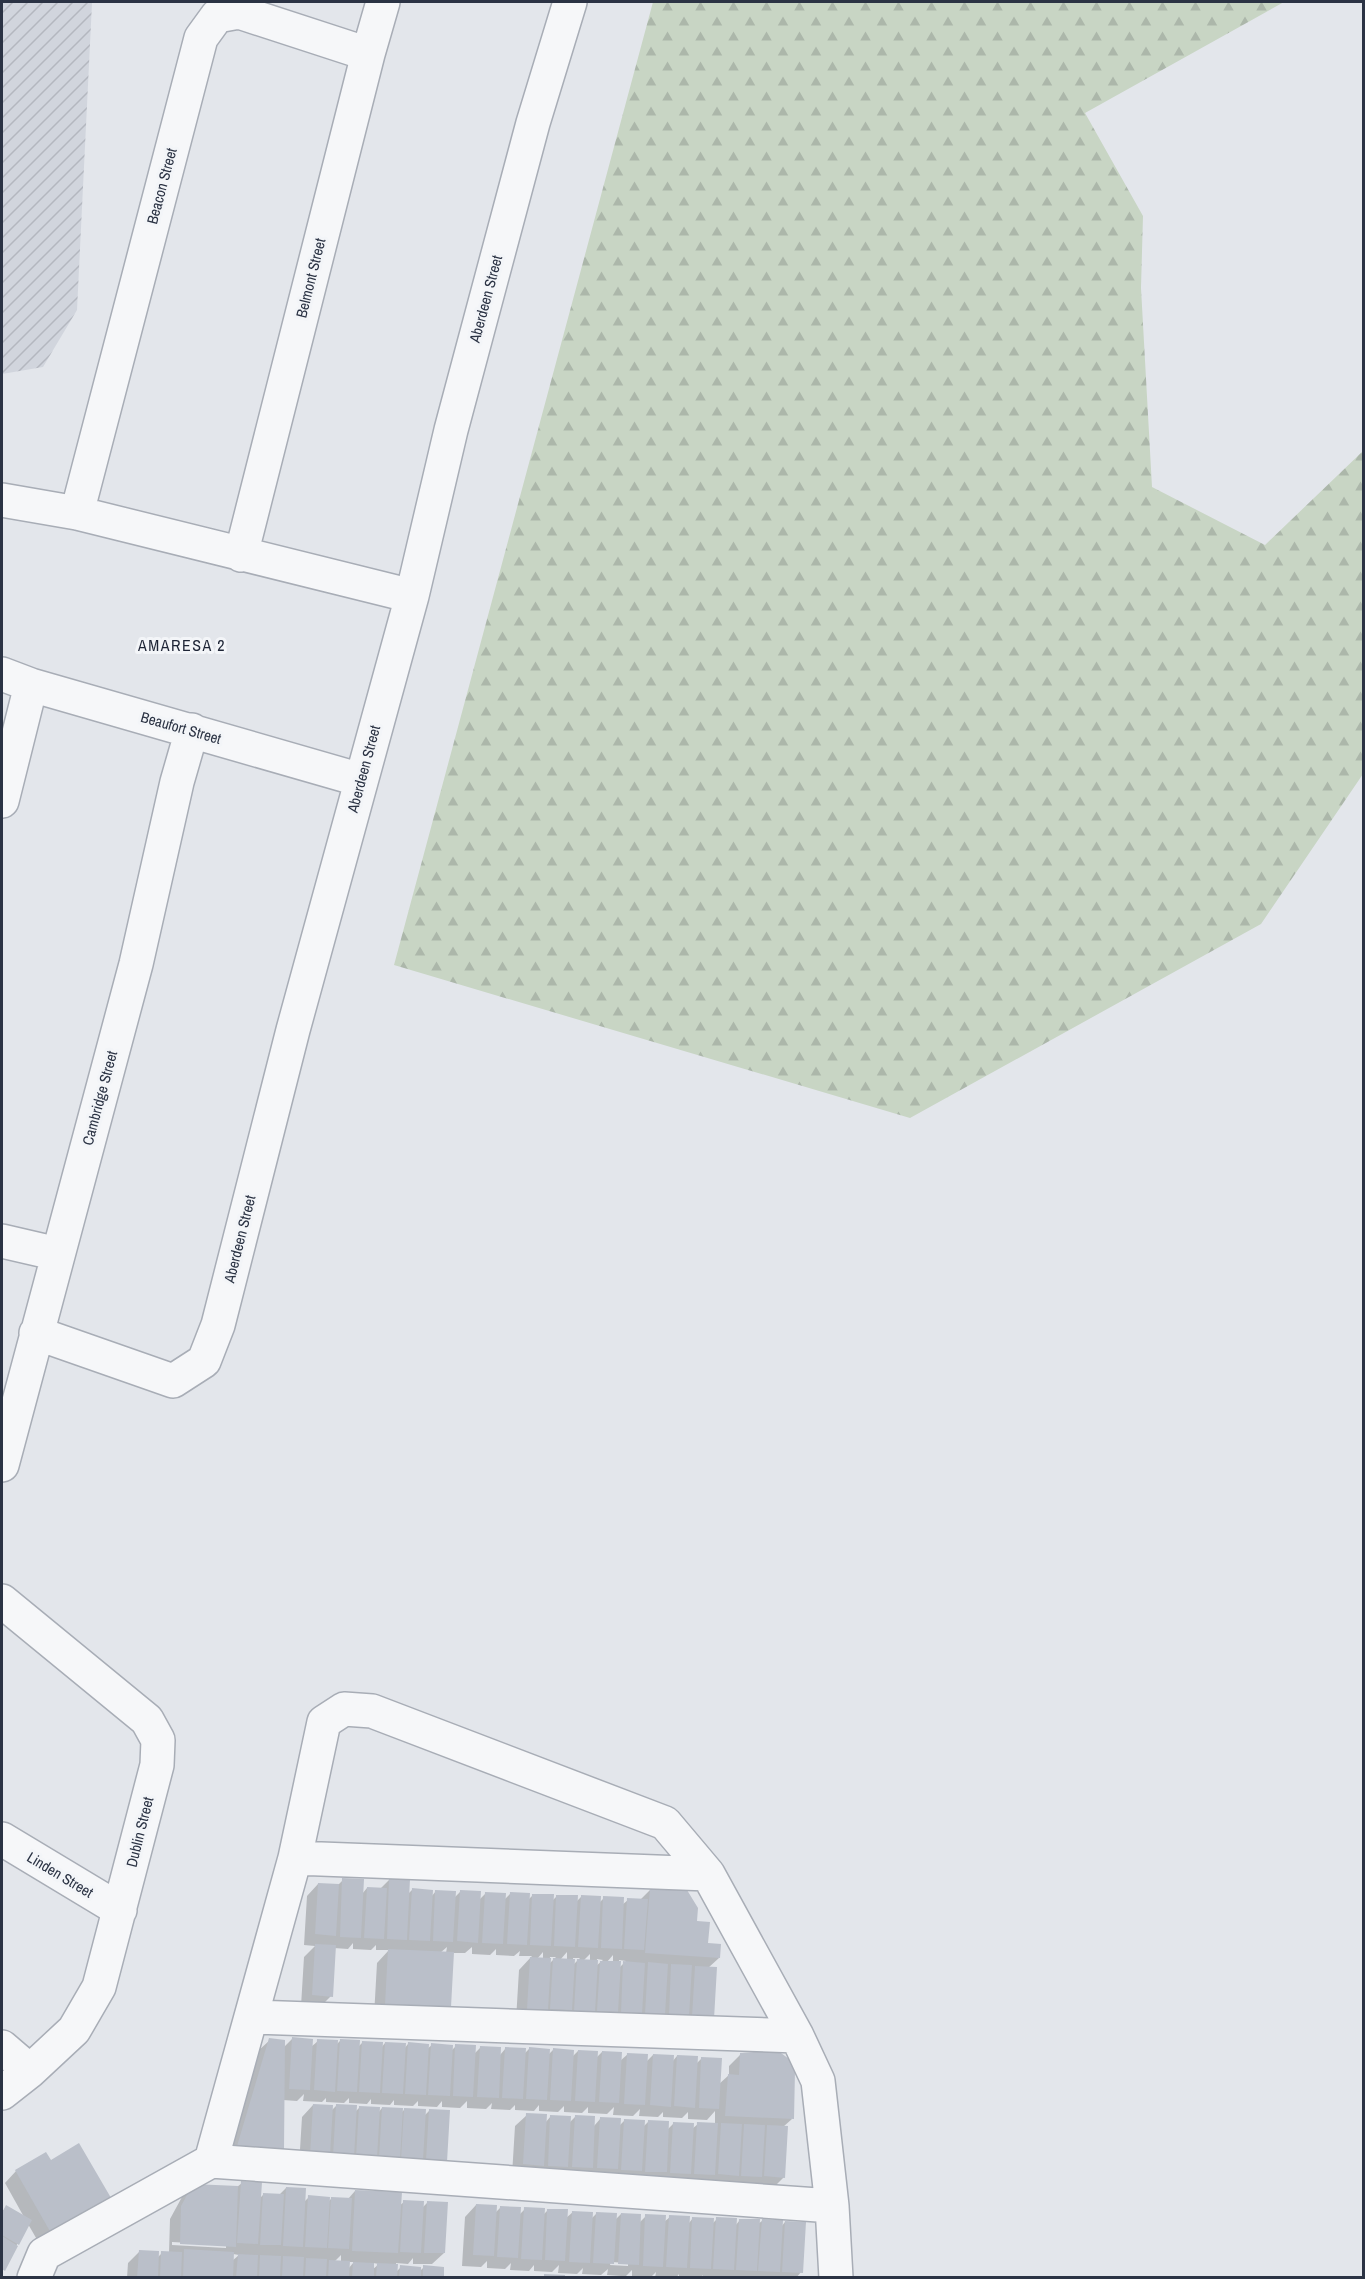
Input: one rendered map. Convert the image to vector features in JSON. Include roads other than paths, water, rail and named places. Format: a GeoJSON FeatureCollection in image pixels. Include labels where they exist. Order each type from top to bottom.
{"type":"FeatureCollection","features":[{"type":"Feature","properties":{"kind":"street","name":"Belmont Street"},"geometry":{"type":"LineString","coordinates":[[241,555],[383,2]]}},
{"type":"Feature","properties":{"kind":"street","name":"Aberdeen Street"},"geometry":{"type":"LineString","coordinates":[[36,1333],[173,1381],[204,1361],[218,1325],[287,1053],[412,596],[485,303],[536,113],[570,2]]}},
{"type":"Feature","properties":{"kind":"street","name":"Beacon Street"},"geometry":{"type":"LineString","coordinates":[[77,513],[201,38],[217,16],[239,12],[368,54]]}},
{"type":"Feature","properties":{"kind":"street"},"geometry":{"type":"LineString","coordinates":[[2,500],[77,513],[412,596]]}},
{"type":"Feature","properties":{"kind":"street"},"geometry":{"type":"LineString","coordinates":[[2,801],[16,680]]}},
{"type":"Feature","properties":{"kind":"street","name":"Beaufort Street"},"geometry":{"type":"LineString","coordinates":[[16,680],[361,780]]}},
{"type":"Feature","properties":{"kind":"street","name":"Cambridge Street"},"geometry":{"type":"LineString","coordinates":[[2,1465],[136,964],[177,782],[192,730]]}},
{"type":"Feature","properties":{"kind":"street"},"geometry":{"type":"LineString","coordinates":[[2,1240],[58,1254]]}},
{"type":"Feature","properties":{"kind":"street","name":"Dublin Street"},"geometry":{"type":"LineString","coordinates":[[2,1601],[147,1720],[158,1740],[157,1765],[99,1987],[74,2030],[30,2071],[2,2093]]}},
{"type":"Feature","properties":{"kind":"street"},"geometry":{"type":"LineString","coordinates":[[212,2161],[295,1858],[324,1722],[344,1709],[372,1711],[665,1822],[708,1874],[797,2036],[818,2080],[832,2206],[836,2277]]}},
{"type":"Feature","properties":{"kind":"street","name":"Linden Street"},"geometry":{"type":"LineString","coordinates":[[2,1839],[120,1910]]}},
{"type":"Feature","properties":{"kind":"street"},"geometry":{"type":"LineString","coordinates":[[295,1858],[708,1874]]}},
{"type":"Feature","properties":{"kind":"street"},"geometry":{"type":"LineString","coordinates":[[251,2017],[797,2036]]}},
{"type":"Feature","properties":{"kind":"street"},"geometry":{"type":"LineString","coordinates":[[2,2047],[30,2071]]}},
{"type":"Feature","properties":{"kind":"street"},"geometry":{"type":"LineString","coordinates":[[34,2277],[44,2254],[212,2161],[832,2206]]}},
{"type":"Feature","properties":{"kind":"district","name":"AMARESA 2"},"geometry":{"type":"Point","coordinates":[182,645]}}]}
